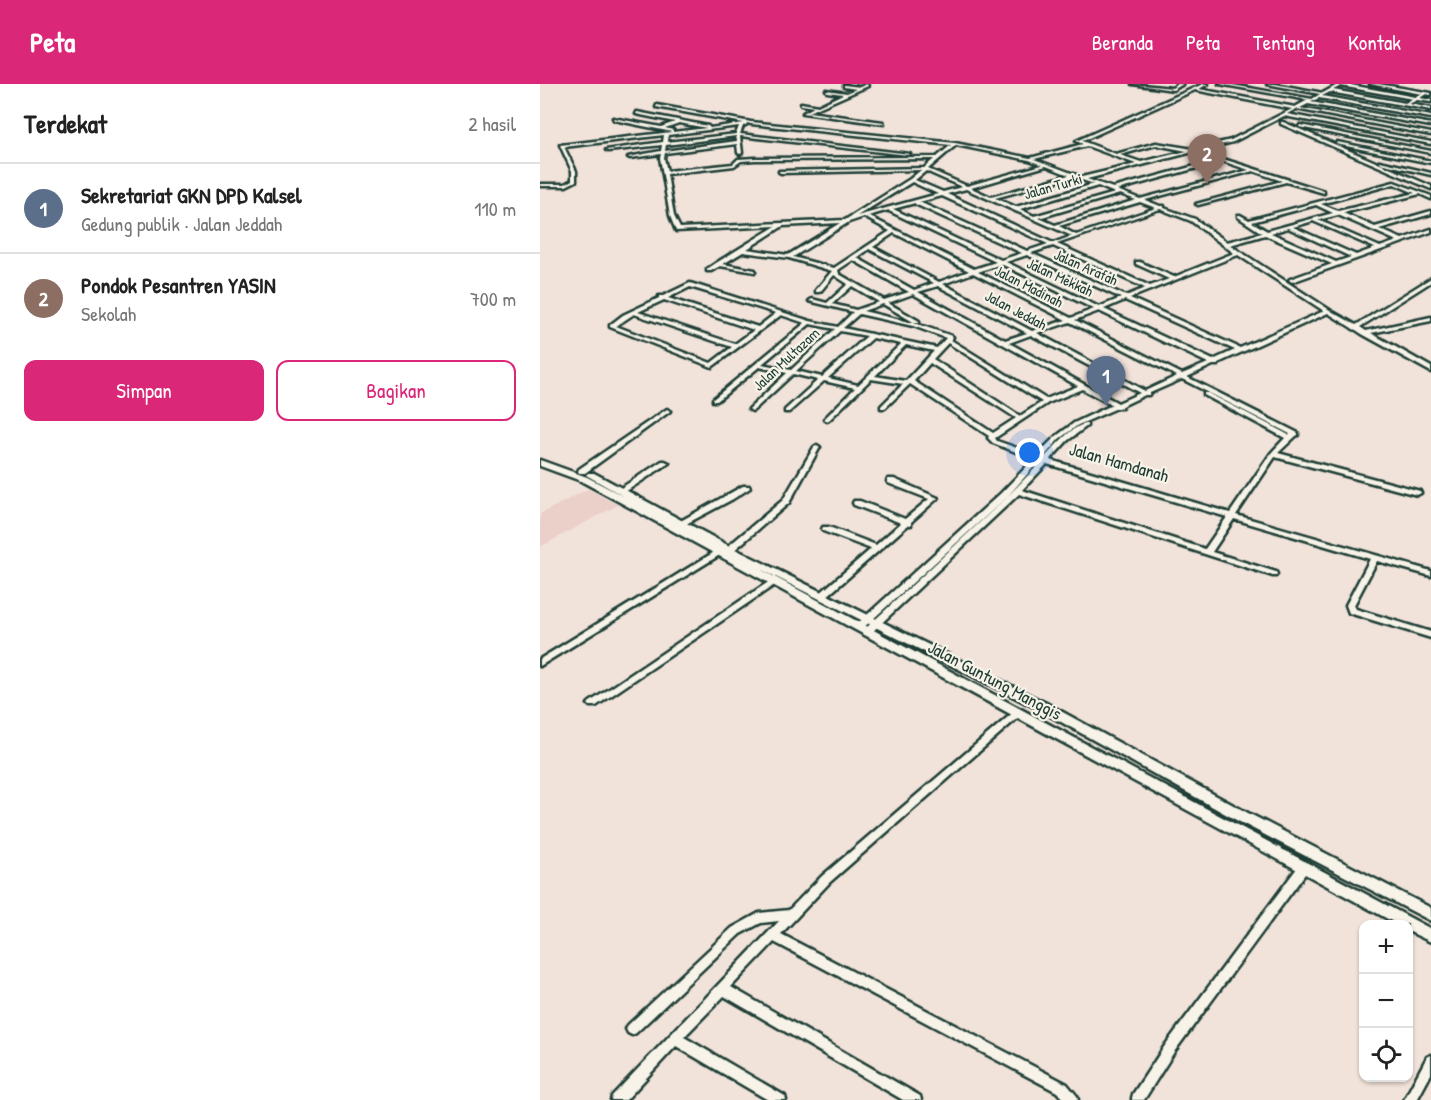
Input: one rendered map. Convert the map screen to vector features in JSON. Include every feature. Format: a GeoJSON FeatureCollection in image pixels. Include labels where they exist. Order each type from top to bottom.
{"type":"FeatureCollection","features":[{"type":"Feature","properties":{"kind":"street"},"geometry":{"type":"LineString","coordinates":[[1133,85],[1174,89],[1181,84]]}},
{"type":"Feature","properties":{"kind":"street"},"geometry":{"type":"LineString","coordinates":[[1141,164],[1078,141],[1206,84]]}},
{"type":"Feature","properties":{"kind":"street"},"geometry":{"type":"LineString","coordinates":[[1221,84],[1431,125]]}},
{"type":"Feature","properties":{"kind":"street"},"geometry":{"type":"LineString","coordinates":[[1269,84],[1325,94]]}},
{"type":"Feature","properties":{"kind":"street"},"geometry":{"type":"LineString","coordinates":[[1372,84],[1431,92]]}},
{"type":"Feature","properties":{"kind":"street"},"geometry":{"type":"LineString","coordinates":[[867,85],[805,113],[883,123],[869,135]]}},
{"type":"Feature","properties":{"kind":"street"},"geometry":{"type":"LineString","coordinates":[[1133,85],[1180,96]]}},
{"type":"Feature","properties":{"kind":"street"},"geometry":{"type":"LineString","coordinates":[[1080,179],[1232,141],[1299,109],[1341,85],[1431,101]]}},
{"type":"Feature","properties":{"kind":"street"},"geometry":{"type":"LineString","coordinates":[[845,86],[860,88]]}},
{"type":"Feature","properties":{"kind":"street"},"geometry":{"type":"LineString","coordinates":[[1388,87],[1431,92]]}},
{"type":"Feature","properties":{"kind":"street"},"geometry":{"type":"LineString","coordinates":[[1195,89],[1431,134]]}},
{"type":"Feature","properties":{"kind":"street"},"geometry":{"type":"LineString","coordinates":[[1400,89],[1424,90]]}},
{"type":"Feature","properties":{"kind":"street"},"geometry":{"type":"LineString","coordinates":[[1346,145],[1406,105],[1424,90]]}},
{"type":"Feature","properties":{"kind":"street"},"geometry":{"type":"LineString","coordinates":[[827,91],[847,94]]}},
{"type":"Feature","properties":{"kind":"street"},"geometry":{"type":"LineString","coordinates":[[1330,91],[1431,109]]}},
{"type":"Feature","properties":{"kind":"street"},"geometry":{"type":"LineString","coordinates":[[1319,97],[1431,117]]}},
{"type":"Feature","properties":{"kind":"street"},"geometry":{"type":"LineString","coordinates":[[821,98],[833,100]]}},
{"type":"Feature","properties":{"kind":"street"},"geometry":{"type":"LineString","coordinates":[[802,104],[818,107]]}},
{"type":"Feature","properties":{"kind":"street"},"geometry":{"type":"LineString","coordinates":[[657,106],[751,123],[955,144],[1030,159],[1193,220],[1238,253],[1329,312],[1431,370]]}},
{"type":"Feature","properties":{"kind":"street"},"geometry":{"type":"LineString","coordinates":[[637,113],[714,128]]}},
{"type":"Feature","properties":{"kind":"street"},"geometry":{"type":"LineString","coordinates":[[661,128],[697,114]]}},
{"type":"Feature","properties":{"kind":"street"},"geometry":{"type":"LineString","coordinates":[[1285,115],[1431,143]]}},
{"type":"Feature","properties":{"kind":"street"},"geometry":{"type":"LineString","coordinates":[[615,119],[678,133]]}},
{"type":"Feature","properties":{"kind":"street"},"geometry":{"type":"LineString","coordinates":[[1274,121],[1431,152]]}},
{"type":"Feature","properties":{"kind":"street"},"geometry":{"type":"LineString","coordinates":[[540,184],[566,185],[574,181],[574,171],[561,146],[751,123]]}},
{"type":"Feature","properties":{"kind":"street"},"geometry":{"type":"LineString","coordinates":[[1282,123],[1431,188]]}},
{"type":"Feature","properties":{"kind":"street"},"geometry":{"type":"LineString","coordinates":[[740,153],[738,135],[741,125]]}},
{"type":"Feature","properties":{"kind":"street"},"geometry":{"type":"LineString","coordinates":[[666,135],[663,152],[665,173],[672,216],[678,230],[846,221],[864,218],[1046,165]]}},
{"type":"Feature","properties":{"kind":"street"},"geometry":{"type":"LineString","coordinates":[[608,150],[738,135],[937,158]]}},
{"type":"Feature","properties":{"kind":"street"},"geometry":{"type":"LineString","coordinates":[[1322,139],[1431,163]]}},
{"type":"Feature","properties":{"kind":"street"},"geometry":{"type":"LineString","coordinates":[[630,157],[739,142]]}},
{"type":"Feature","properties":{"kind":"street"},"geometry":{"type":"LineString","coordinates":[[789,257],[912,180],[955,144]]}},
{"type":"Feature","properties":{"kind":"street"},"geometry":{"type":"LineString","coordinates":[[1030,159],[1088,144]]}},
{"type":"Feature","properties":{"kind":"street"},"geometry":{"type":"LineString","coordinates":[[1118,154],[1156,144],[1195,151],[1322,192]]}},
{"type":"Feature","properties":{"kind":"street"},"geometry":{"type":"LineString","coordinates":[[713,154],[714,146]]}},
{"type":"Feature","properties":{"kind":"street"},"geometry":{"type":"LineString","coordinates":[[845,158],[849,147]]}},
{"type":"Feature","properties":{"kind":"street"},"geometry":{"type":"LineString","coordinates":[[665,173],[734,165],[745,159],[937,158]]}},
{"type":"Feature","properties":{"kind":"street"},"geometry":{"type":"LineString","coordinates":[[1363,158],[1423,170],[1431,174]]}},
{"type":"Feature","properties":{"kind":"street"},"geometry":{"type":"LineString","coordinates":[[1112,190],[1222,160]]}},
{"type":"Feature","properties":{"kind":"street"},"geometry":{"type":"LineString","coordinates":[[1409,178],[1431,163]]}},
{"type":"Feature","properties":{"kind":"street"},"geometry":{"type":"LineString","coordinates":[[781,172],[925,170],[1074,235]]}},
{"type":"Feature","properties":{"kind":"street"},"geometry":{"type":"LineString","coordinates":[[1056,226],[1141,200],[1253,171]]}},
{"type":"Feature","properties":{"kind":"street"},"geometry":{"type":"LineString","coordinates":[[992,198],[1071,176]]}},
{"type":"Feature","properties":{"kind":"street"},"geometry":{"type":"LineString","coordinates":[[912,180],[1151,289]]}},
{"type":"Feature","properties":{"kind":"street"},"geometry":{"type":"LineString","coordinates":[[1198,204],[1286,181]]}},
{"type":"Feature","properties":{"kind":"street"},"geometry":{"type":"LineString","coordinates":[[1249,221],[1395,183],[1431,198]]}},
{"type":"Feature","properties":{"kind":"street","name":"Jalan Turki"},"geometry":{"type":"LineString","coordinates":[[1016,209],[1097,185]]}},
{"type":"Feature","properties":{"kind":"street"},"geometry":{"type":"LineString","coordinates":[[1035,217],[1119,193]]}},
{"type":"Feature","properties":{"kind":"street"},"geometry":{"type":"LineString","coordinates":[[1226,244],[1420,193]]}},
{"type":"Feature","properties":{"kind":"street","name":"Jalan Arafah"},"geometry":{"type":"LineString","coordinates":[[917,203],[1242,352]]}},
{"type":"Feature","properties":{"kind":"street"},"geometry":{"type":"LineString","coordinates":[[1315,203],[1400,240]]}},
{"type":"Feature","properties":{"kind":"street","name":"Jalan Multazam"},"geometry":{"type":"LineString","coordinates":[[752,409],[858,311],[881,301],[1162,207]]}},
{"type":"Feature","properties":{"kind":"street","name":"Jalan Mekkah"},"geometry":{"type":"LineString","coordinates":[[891,210],[1216,364]]}},
{"type":"Feature","properties":{"kind":"street"},"geometry":{"type":"LineString","coordinates":[[1374,229],[1431,212]]}},
{"type":"Feature","properties":{"kind":"street"},"geometry":{"type":"LineString","coordinates":[[1240,216],[1266,233],[1336,264]]}},
{"type":"Feature","properties":{"kind":"street","name":"Jalan Madinah"},"geometry":{"type":"LineString","coordinates":[[864,218],[1182,379]]}},
{"type":"Feature","properties":{"kind":"street"},"geometry":{"type":"LineString","coordinates":[[1314,220],[1378,248]]}},
{"type":"Feature","properties":{"kind":"street"},"geometry":{"type":"LineString","coordinates":[[709,270],[781,224]]}},
{"type":"Feature","properties":{"kind":"street"},"geometry":{"type":"LineString","coordinates":[[1289,227],[1355,256]]}},
{"type":"Feature","properties":{"kind":"street"},"geometry":{"type":"LineString","coordinates":[[1292,280],[1431,230]]}},
{"type":"Feature","properties":{"kind":"street"},"geometry":{"type":"LineString","coordinates":[[818,291],[835,270],[891,232]]}},
{"type":"Feature","properties":{"kind":"street","name":"Jalan Jeddah"},"geometry":{"type":"LineString","coordinates":[[869,247],[1148,394]]}},
{"type":"Feature","properties":{"kind":"street"},"geometry":{"type":"LineString","coordinates":[[742,250],[789,257],[835,270],[837,275],[851,284],[930,330]]}},
{"type":"Feature","properties":{"kind":"street"},"geometry":{"type":"LineString","coordinates":[[1005,342],[1069,321],[1238,253]]}},
{"type":"Feature","properties":{"kind":"street"},"geometry":{"type":"LineString","coordinates":[[853,258],[1120,406]]}},
{"type":"Feature","properties":{"kind":"street"},"geometry":{"type":"LineString","coordinates":[[1138,263],[1175,279]]}},
{"type":"Feature","properties":{"kind":"street"},"geometry":{"type":"LineString","coordinates":[[718,264],[753,271]]}},
{"type":"Feature","properties":{"kind":"street"},"geometry":{"type":"LineString","coordinates":[[1355,328],[1431,280]]}},
{"type":"Feature","properties":{"kind":"street"},"geometry":{"type":"LineString","coordinates":[[829,304],[851,284]]}},
{"type":"Feature","properties":{"kind":"street"},"geometry":{"type":"LineString","coordinates":[[780,313],[712,364],[612,326],[661,297],[692,285],[809,322],[938,351]]}},
{"type":"Feature","properties":{"kind":"street"},"geometry":{"type":"LineString","coordinates":[[661,297],[758,329]]}},
{"type":"Feature","properties":{"kind":"street"},"geometry":{"type":"LineString","coordinates":[[812,301],[949,336],[930,360],[883,407]]}},
{"type":"Feature","properties":{"kind":"street"},"geometry":{"type":"LineString","coordinates":[[633,312],[735,346]]}},
{"type":"Feature","properties":{"kind":"street"},"geometry":{"type":"LineString","coordinates":[[867,626],[1017,491],[1057,438],[1076,424],[1216,364],[1329,312]]}},
{"type":"Feature","properties":{"kind":"street"},"geometry":{"type":"LineString","coordinates":[[1418,322],[1431,312]]}},
{"type":"Feature","properties":{"kind":"street"},"geometry":{"type":"LineString","coordinates":[[1364,333],[1431,320]]}},
{"type":"Feature","properties":{"kind":"street"},"geometry":{"type":"LineString","coordinates":[[715,400],[809,322]]}},
{"type":"Feature","properties":{"kind":"street"},"geometry":{"type":"LineString","coordinates":[[787,411],[870,337]]}},
{"type":"Feature","properties":{"kind":"street"},"geometry":{"type":"LineString","coordinates":[[947,340],[1046,402]]}},
{"type":"Feature","properties":{"kind":"street"},"geometry":{"type":"LineString","coordinates":[[827,419],[904,344]]}},
{"type":"Feature","properties":{"kind":"street"},"geometry":{"type":"LineString","coordinates":[[930,360],[1018,417]]}},
{"type":"Feature","properties":{"kind":"street"},"geometry":{"type":"LineString","coordinates":[[759,365],[859,387]]}},
{"type":"Feature","properties":{"kind":"street"},"geometry":{"type":"LineString","coordinates":[[869,376],[909,382]]}},
{"type":"Feature","properties":{"kind":"street"},"geometry":{"type":"LineString","coordinates":[[1182,379],[1292,435],[1273,454],[1207,553]]}},
{"type":"Feature","properties":{"kind":"street","name":"Jalan Hamdanah"},"geometry":{"type":"LineString","coordinates":[[909,382],[993,436],[991,438],[995,442],[1431,572]]}},
{"type":"Feature","properties":{"kind":"street"},"geometry":{"type":"LineString","coordinates":[[993,436],[1018,417],[1083,386]]}},
{"type":"Feature","properties":{"kind":"street"},"geometry":{"type":"LineString","coordinates":[[582,471],[667,411]]}},
{"type":"Feature","properties":{"kind":"street"},"geometry":{"type":"LineString","coordinates":[[540,663],[724,551],[786,501],[817,447]]}},
{"type":"Feature","properties":{"kind":"street"},"geometry":{"type":"LineString","coordinates":[[1273,454],[1417,492]]}},
{"type":"Feature","properties":{"kind":"street","name":"Jalan Guntung Manggis"},"geometry":{"type":"LineString","coordinates":[[540,455],[622,490],[681,523],[773,582],[1042,706],[1143,764],[1431,915]]}},
{"type":"Feature","properties":{"kind":"street"},"geometry":{"type":"LineString","coordinates":[[867,626],[1043,458]]}},
{"type":"Feature","properties":{"kind":"street","name":"Jalan Guntung Manggis"},"geometry":{"type":"LineString","coordinates":[[540,463],[584,479],[724,551],[822,596],[867,626],[1018,713],[1431,936]]}},
{"type":"Feature","properties":{"kind":"street"},"geometry":{"type":"LineString","coordinates":[[622,490],[664,463]]}},
{"type":"Feature","properties":{"kind":"street"},"geometry":{"type":"LineString","coordinates":[[822,596],[908,523],[933,496],[891,481]]}},
{"type":"Feature","properties":{"kind":"street"},"geometry":{"type":"LineString","coordinates":[[681,523],[715,504],[728,501],[746,488]]}},
{"type":"Feature","properties":{"kind":"street"},"geometry":{"type":"LineString","coordinates":[[1017,491],[1273,574]]}},
{"type":"Feature","properties":{"kind":"street"},"geometry":{"type":"LineString","coordinates":[[857,503],[908,523]]}},
{"type":"Feature","properties":{"kind":"street","name":"Jalan Hamdanah"},"geometry":{"type":"LineString","coordinates":[[1233,513],[1431,572]]}},
{"type":"Feature","properties":{"kind":"street"},"geometry":{"type":"LineString","coordinates":[[826,529],[877,548]]}},
{"type":"Feature","properties":{"kind":"street"},"geometry":{"type":"LineString","coordinates":[[1375,557],[1350,606],[1352,610],[1431,635]]}},
{"type":"Feature","properties":{"kind":"street"},"geometry":{"type":"LineString","coordinates":[[593,704],[773,582]]}},
{"type":"Feature","properties":{"kind":"street"},"geometry":{"type":"LineString","coordinates":[[617,1100],[826,879],[1018,713]]}},
{"type":"Feature","properties":{"kind":"street"},"geometry":{"type":"LineString","coordinates":[[1134,775],[1143,764]]}},
{"type":"Feature","properties":{"kind":"street"},"geometry":{"type":"LineString","coordinates":[[1138,1098],[1170,1048],[1304,867]]}},
{"type":"Feature","properties":{"kind":"street"},"geometry":{"type":"LineString","coordinates":[[632,1029],[736,932],[759,918],[791,915]]}},
{"type":"Feature","properties":{"kind":"street"},"geometry":{"type":"LineString","coordinates":[[774,936],[1062,1088],[1072,1100]]}},
{"type":"Feature","properties":{"kind":"street"},"geometry":{"type":"LineString","coordinates":[[723,989],[915,1100]]}},
{"type":"Feature","properties":{"kind":"street"},"geometry":{"type":"LineString","coordinates":[[676,1039],[780,1100]]}},
{"type":"Feature","properties":{"kind":"street"},"geometry":{"type":"LineString","coordinates":[[1410,1100],[1431,1061]]}},
{"type":"Feature","properties":{"kind":"shaded area"},"geometry":{"type":"Polygon","coordinates":[[[588,489],[618,505],[540,547],[540,514],[588,489]]]}},
{"type":"Feature","properties":{"kind":"place","name":"Pondok Pesantren YASIN"},"geometry":{"type":"Point","coordinates":[1207,184]}},
{"type":"Feature","properties":{"kind":"place","name":"Sekretariat GKN DPD Kalsel"},"geometry":{"type":"Point","coordinates":[1106,406]}}]}
